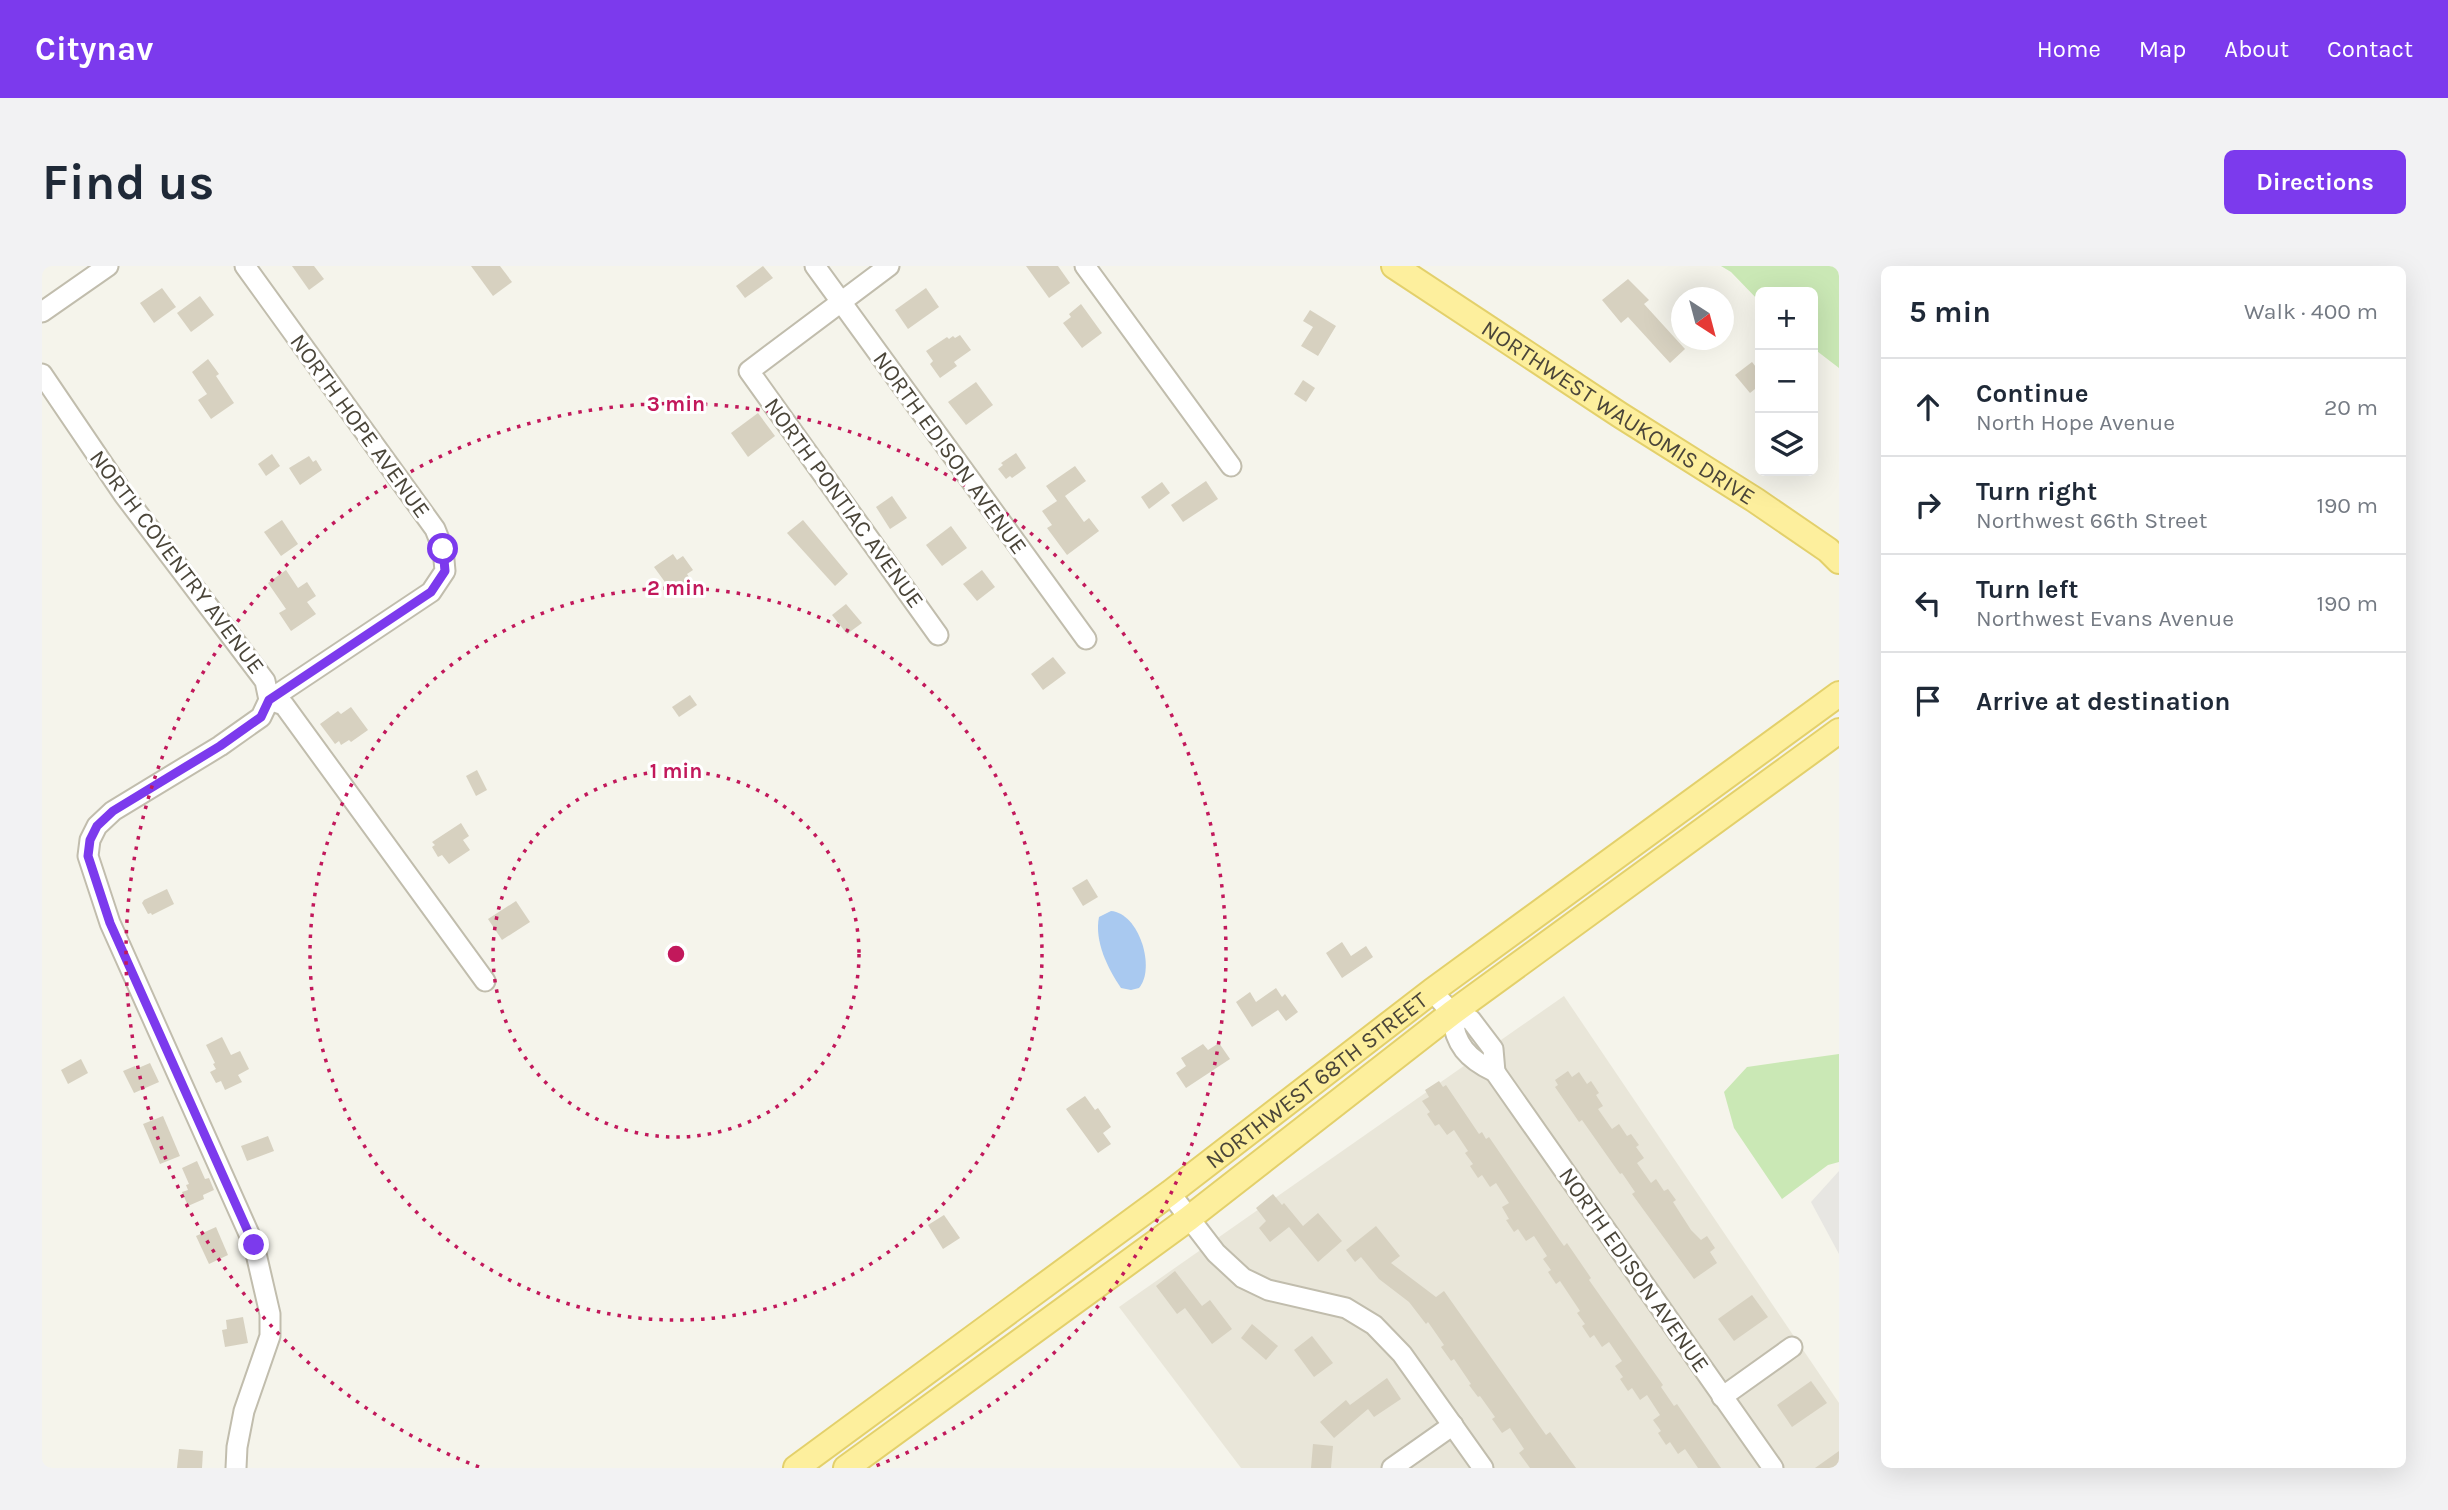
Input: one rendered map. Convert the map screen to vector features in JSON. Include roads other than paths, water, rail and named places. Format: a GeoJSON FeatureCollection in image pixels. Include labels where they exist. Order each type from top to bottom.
{"type":"FeatureCollection","features":[{"type":"Feature","properties":{"kind":"main road","name":"NORTHWEST WAUKOMIS DRIVE"},"geometry":{"type":"LineString","coordinates":[[1394,266],[1620,415],[1755,500],[1828,550],[1839,561]]}},
{"type":"Feature","properties":{"kind":"main road","name":"NORTHWEST 68TH STREET"},"geometry":{"type":"LineString","coordinates":[[810,1464],[1170,1193],[1432,991],[1839,694]]}},
{"type":"Feature","properties":{"kind":"main road","name":"NORTHWEST 68TH STREET"},"geometry":{"type":"LineString","coordinates":[[846,1468],[1188,1219],[1452,1013],[1839,731]]}},
{"type":"Feature","properties":{"kind":"main road"},"geometry":{"type":"LineString","coordinates":[[1761,750],[1778,775]]}},
{"type":"Feature","properties":{"kind":"street"},"geometry":{"type":"LineString","coordinates":[[42,312],[108,266]]}},
{"type":"Feature","properties":{"kind":"street","name":"NORTH HOPE AVENUE"},"geometry":{"type":"LineString","coordinates":[[245,266],[435,529],[443,549],[445,571],[431,592],[269,700]]}},
{"type":"Feature","properties":{"kind":"street","name":"NORTH EDISON AVENUE"},"geometry":{"type":"LineString","coordinates":[[815,266],[1086,639]]}},
{"type":"Feature","properties":{"kind":"street"},"geometry":{"type":"LineString","coordinates":[[840,301],[889,266]]}},
{"type":"Feature","properties":{"kind":"street"},"geometry":{"type":"LineString","coordinates":[[1085,266],[1231,466]]}},
{"type":"Feature","properties":{"kind":"street","name":"NORTH PONTIAC AVENUE"},"geometry":{"type":"LineString","coordinates":[[840,301],[750,371],[938,635]]}},
{"type":"Feature","properties":{"kind":"street","name":"NORTH COVENTRY AVENUE"},"geometry":{"type":"LineString","coordinates":[[42,374],[124,495],[265,681],[269,700],[284,705],[485,981]]}},
{"type":"Feature","properties":{"kind":"street"},"geometry":{"type":"LineString","coordinates":[[236,1468],[244,1411],[270,1336],[270,1314],[257,1256],[240,1212],[110,923],[88,856],[90,840],[97,826],[113,811],[261,717],[269,700]]}},
{"type":"Feature","properties":{"kind":"street","name":"NORTH EDISON AVENUE"},"geometry":{"type":"LineString","coordinates":[[1432,991],[1452,1013],[1453,1033],[1475,1062],[1495,1072],[1773,1468]]}},
{"type":"Feature","properties":{"kind":"street"},"geometry":{"type":"LineString","coordinates":[[1170,1193],[1216,1253],[1243,1278],[1268,1290],[1346,1308],[1374,1325],[1402,1354],[1483,1468]]}},
{"type":"Feature","properties":{"kind":"street"},"geometry":{"type":"LineString","coordinates":[[1722,1397],[1792,1347]]}},
{"type":"Feature","properties":{"kind":"street"},"geometry":{"type":"LineString","coordinates":[[1392,1468],[1453,1425]]}},
{"type":"Feature","properties":{"kind":"water"},"geometry":{"type":"Polygon","coordinates":[[[1111,911],[1130,921],[1142,943],[1146,968],[1139,988],[1121,988],[1103,954],[1098,936],[1099,917],[1111,911]]]}}]}
